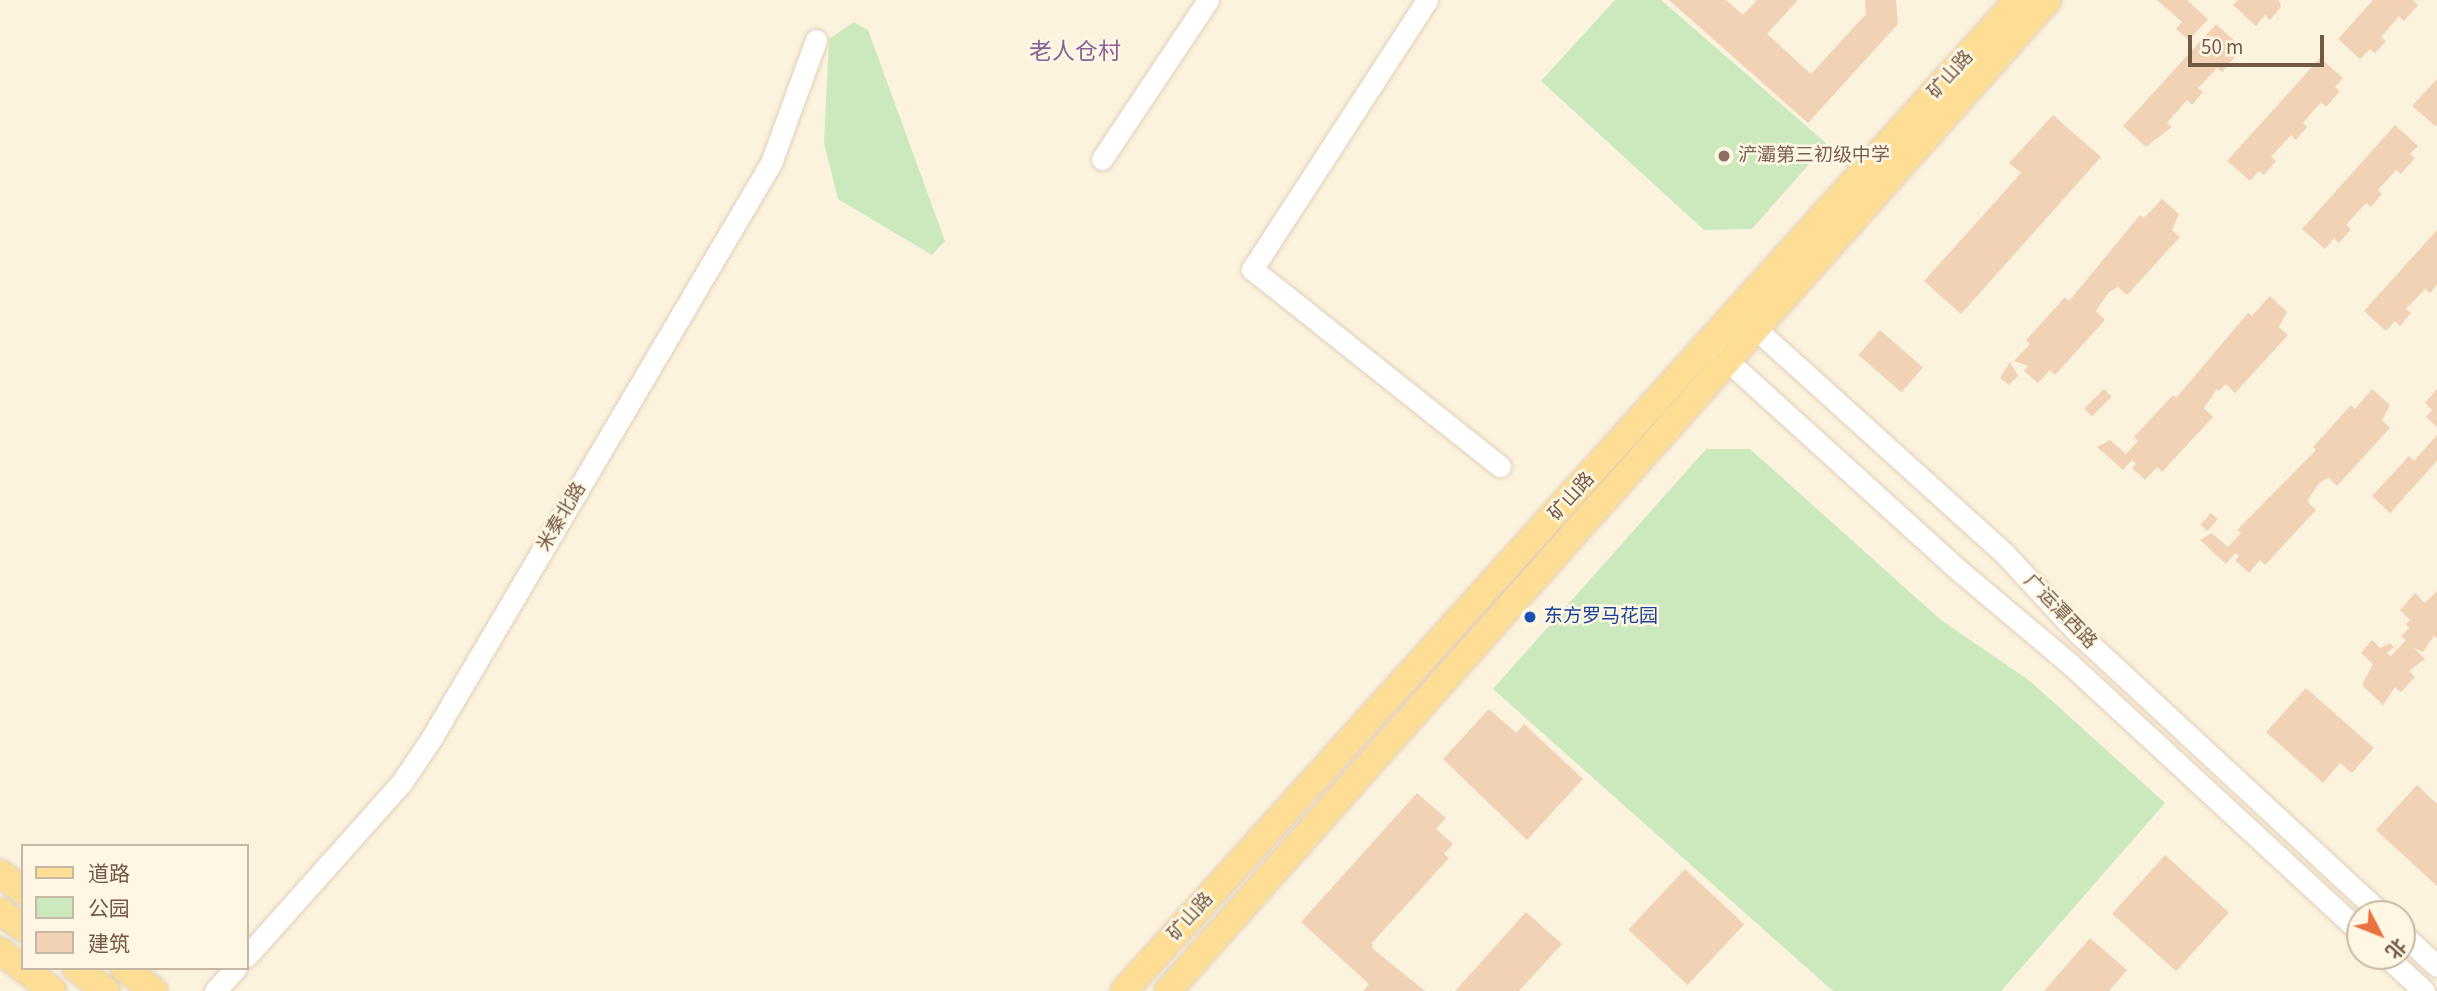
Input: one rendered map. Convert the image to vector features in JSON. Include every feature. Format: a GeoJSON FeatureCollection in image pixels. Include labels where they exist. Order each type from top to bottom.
{"type":"FeatureCollection","features":[{"type":"Feature","properties":{"kind":"main road","name":"矿山路"},"geometry":{"type":"LineString","coordinates":[[1168,991],[2018,0]]}},
{"type":"Feature","properties":{"kind":"main road","name":"矿山路"},"geometry":{"type":"LineString","coordinates":[[1746,320],[2048,0]]}},
{"type":"Feature","properties":{"kind":"main road","name":"矿山路"},"geometry":{"type":"LineString","coordinates":[[1124,991],[1718,352]]}},
{"type":"Feature","properties":{"kind":"main road"},"geometry":{"type":"LineString","coordinates":[[0,873],[21,889]]}},
{"type":"Feature","properties":{"kind":"main road"},"geometry":{"type":"LineString","coordinates":[[0,911],[21,927]]}},
{"type":"Feature","properties":{"kind":"main road"},"geometry":{"type":"LineString","coordinates":[[0,951],[21,967]]}},
{"type":"Feature","properties":{"kind":"main road"},"geometry":{"type":"LineString","coordinates":[[25,970],[53,991]]}},
{"type":"Feature","properties":{"kind":"main road"},"geometry":{"type":"LineString","coordinates":[[79,970],[106,991]]}},
{"type":"Feature","properties":{"kind":"main road"},"geometry":{"type":"LineString","coordinates":[[127,970],[154,991]]}},
{"type":"Feature","properties":{"kind":"street"},"geometry":{"type":"LineString","coordinates":[[1102,159],[1208,0]]}},
{"type":"Feature","properties":{"kind":"street"},"geometry":{"type":"LineString","coordinates":[[1427,0],[1252,269],[1500,466]]}},
{"type":"Feature","properties":{"kind":"street","name":"米秦北路"},"geometry":{"type":"LineString","coordinates":[[248,955],[402,782],[431,739],[771,163],[816,40]]}},
{"type":"Feature","properties":{"kind":"street","name":"广运潭西路"},"geometry":{"type":"LineString","coordinates":[[1746,320],[2006,555],[2079,634],[2366,900]]}},
{"type":"Feature","properties":{"kind":"street","name":"广运潭西路"},"geometry":{"type":"LineString","coordinates":[[1718,352],[1962,573],[2070,664],[2346,919]]}},
{"type":"Feature","properties":{"kind":"street"},"geometry":{"type":"LineString","coordinates":[[2416,947],[2437,966]]}},
{"type":"Feature","properties":{"kind":"street"},"geometry":{"type":"LineString","coordinates":[[215,991],[234,970]]}},
{"type":"Feature","properties":{"kind":"street"},"geometry":{"type":"LineString","coordinates":[[2401,970],[2424,991]]}},
{"type":"Feature","properties":{"kind":"green space"},"geometry":{"type":"Polygon","coordinates":[[[1615,0],[1661,0],[1827,144],[1752,229],[1704,230],[1541,81],[1615,0]]]}},
{"type":"Feature","properties":{"kind":"green space"},"geometry":{"type":"Polygon","coordinates":[[[854,22],[868,30],[945,241],[932,255],[838,199],[824,143],[829,39],[854,22]]]}},
{"type":"Feature","properties":{"kind":"green space"},"geometry":{"type":"Polygon","coordinates":[[[1706,449],[1750,449],[1941,620],[2030,681],[2165,803],[2001,991],[1833,991],[1493,689],[1706,449]]]}},
{"type":"Feature","properties":{"kind":"building"},"geometry":{"type":"Polygon","coordinates":[[[1669,0],[1726,0],[1743,15],[1757,0],[1798,0],[1767,34],[1811,74],[1866,14],[1865,0],[1896,0],[1898,24],[1808,123],[1669,0]]]}},
{"type":"Feature","properties":{"kind":"building"},"geometry":{"type":"Polygon","coordinates":[[[2157,0],[2187,0],[2208,19],[2189,40],[2176,29],[2182,22],[2157,0]]]}},
{"type":"Feature","properties":{"kind":"building"},"geometry":{"type":"Polygon","coordinates":[[[2238,0],[2279,0],[2281,7],[2270,20],[2265,15],[2256,26],[2233,5],[2238,0]]]}},
{"type":"Feature","properties":{"kind":"building"},"geometry":{"type":"Polygon","coordinates":[[[2373,0],[2413,0],[2418,5],[2404,21],[2399,16],[2381,37],[2386,41],[2375,53],[2370,49],[2360,59],[2338,39],[2373,0]]]}},
{"type":"Feature","properties":{"kind":"building"},"geometry":{"type":"Polygon","coordinates":[[[2216,24],[2238,44],[2231,52],[2236,56],[2222,72],[2217,68],[2198,88],[2203,92],[2192,105],[2187,100],[2167,123],[2172,127],[2146,147],[2123,126],[2216,24]]]}},
{"type":"Feature","properties":{"kind":"building"},"geometry":{"type":"Polygon","coordinates":[[[2320,58],[2343,78],[2335,87],[2340,91],[2326,107],[2321,102],[2303,123],[2307,127],[2296,140],[2291,135],[2271,157],[2276,161],[2264,175],[2259,171],[2250,181],[2227,161],[2320,58]]]}},
{"type":"Feature","properties":{"kind":"building"},"geometry":{"type":"Polygon","coordinates":[[[2437,79],[2437,124],[2435,126],[2412,106],[2437,79]]]}},
{"type":"Feature","properties":{"kind":"building"},"geometry":{"type":"Polygon","coordinates":[[[2053,115],[2101,157],[1961,314],[1924,281],[2021,173],[2009,163],[2053,115]]]}},
{"type":"Feature","properties":{"kind":"building"},"geometry":{"type":"Polygon","coordinates":[[[2395,125],[2418,146],[2410,154],[2415,158],[2401,174],[2396,170],[2378,190],[2382,194],[2371,207],[2366,203],[2346,225],[2351,229],[2339,243],[2334,238],[2325,249],[2302,229],[2395,125]]]}},
{"type":"Feature","properties":{"kind":"building"},"geometry":{"type":"Polygon","coordinates":[[[2162,199],[2179,214],[2172,230],[2180,237],[2127,295],[2118,287],[2109,292],[2096,311],[2105,320],[2055,375],[2050,370],[2038,383],[2024,371],[2028,366],[2014,361],[2030,344],[2026,340],[2065,297],[2069,301],[2140,215],[2144,218],[2162,199]]]}},
{"type":"Feature","properties":{"kind":"building"},"geometry":{"type":"Polygon","coordinates":[[[2437,230],[2437,285],[2430,293],[2425,289],[2406,309],[2411,313],[2400,326],[2395,321],[2386,331],[2364,311],[2437,230]]]}},
{"type":"Feature","properties":{"kind":"building"},"geometry":{"type":"Polygon","coordinates":[[[2270,296],[2287,312],[2279,327],[2288,335],[2235,393],[2226,384],[2219,391],[2217,389],[2204,408],[2213,417],[2162,472],[2157,467],[2145,480],[2132,468],[2136,464],[2132,460],[2123,470],[2097,447],[2110,440],[2126,454],[2138,441],[2134,437],[2173,395],[2176,398],[2248,313],[2252,316],[2270,296]]]}},
{"type":"Feature","properties":{"kind":"building"},"geometry":{"type":"Polygon","coordinates":[[[1880,330],[1923,367],[1901,392],[1858,355],[1880,330]]]}},
{"type":"Feature","properties":{"kind":"building"},"geometry":{"type":"Polygon","coordinates":[[[2010,362],[2018,376],[2009,385],[2000,378],[2010,362]]]}},
{"type":"Feature","properties":{"kind":"building"},"geometry":{"type":"Polygon","coordinates":[[[2104,389],[2112,397],[2092,417],[2084,409],[2104,389]]]}},
{"type":"Feature","properties":{"kind":"building"},"geometry":{"type":"Polygon","coordinates":[[[2372,389],[2390,405],[2382,420],[2390,428],[2337,486],[2329,478],[2320,482],[2307,501],[2316,510],[2265,565],[2260,560],[2249,573],[2235,560],[2239,556],[2235,553],[2226,564],[2200,540],[2212,533],[2228,547],[2241,533],[2237,530],[2316,450],[2313,447],[2351,405],[2355,409],[2372,389]]]}},
{"type":"Feature","properties":{"kind":"building"},"geometry":{"type":"Polygon","coordinates":[[[2437,389],[2437,427],[2426,417],[2432,410],[2425,403],[2437,389]]]}},
{"type":"Feature","properties":{"kind":"building"},"geometry":{"type":"Polygon","coordinates":[[[2437,435],[2437,461],[2390,513],[2372,496],[2409,456],[2414,461],[2437,435]]]}},
{"type":"Feature","properties":{"kind":"building"},"geometry":{"type":"Polygon","coordinates":[[[2211,513],[2218,519],[2207,531],[2201,525],[2211,513]]]}},
{"type":"Feature","properties":{"kind":"building"},"geometry":{"type":"Polygon","coordinates":[[[2437,591],[2437,638],[2434,636],[2423,652],[2414,648],[2425,659],[2409,671],[2415,677],[2401,692],[2395,687],[2383,705],[2362,685],[2373,664],[2361,653],[2372,640],[2380,648],[2390,643],[2394,647],[2387,653],[2391,656],[2406,640],[2401,636],[2409,628],[2406,624],[2410,620],[2400,610],[2415,593],[2425,603],[2437,591]]]}},
{"type":"Feature","properties":{"kind":"building"},"geometry":{"type":"Polygon","coordinates":[[[2306,688],[2374,748],[2352,773],[2340,763],[2323,783],[2266,732],[2306,688]]]}},
{"type":"Feature","properties":{"kind":"building"},"geometry":{"type":"Polygon","coordinates":[[[1489,709],[1516,733],[1524,724],[1583,779],[1527,840],[1443,759],[1489,709]]]}},
{"type":"Feature","properties":{"kind":"building"},"geometry":{"type":"Polygon","coordinates":[[[2417,785],[2437,804],[2437,886],[2376,830],[2417,785]]]}},
{"type":"Feature","properties":{"kind":"building"},"geometry":{"type":"Polygon","coordinates":[[[1417,793],[1446,818],[1436,829],[1453,844],[1444,854],[1449,858],[1372,943],[1373,949],[1425,991],[1363,991],[1369,984],[1301,922],[1417,793]]]}},
{"type":"Feature","properties":{"kind":"building"},"geometry":{"type":"Polygon","coordinates":[[[2165,855],[2229,913],[2176,971],[2112,914],[2165,855]]]}},
{"type":"Feature","properties":{"kind":"building"},"geometry":{"type":"Polygon","coordinates":[[[1685,869],[1744,924],[1688,985],[1628,930],[1685,869]]]}},
{"type":"Feature","properties":{"kind":"building"},"geometry":{"type":"Polygon","coordinates":[[[1526,912],[1562,944],[1519,991],[1455,991],[1526,912]]]}},
{"type":"Feature","properties":{"kind":"building"},"geometry":{"type":"Polygon","coordinates":[[[2090,938],[2127,970],[2109,991],[2044,991],[2090,938]]]}},
{"type":"Feature","properties":{"kind":"place","name":"浐灞第三初级中学"},"geometry":{"type":"Point","coordinates":[1724,156]}},
{"type":"Feature","properties":{"kind":"place","name":"东方罗马花园"},"geometry":{"type":"Point","coordinates":[1530,617]}},
{"type":"Feature","properties":{"kind":"district","name":"老人仓村"},"geometry":{"type":"Point","coordinates":[1075,52]}}]}
